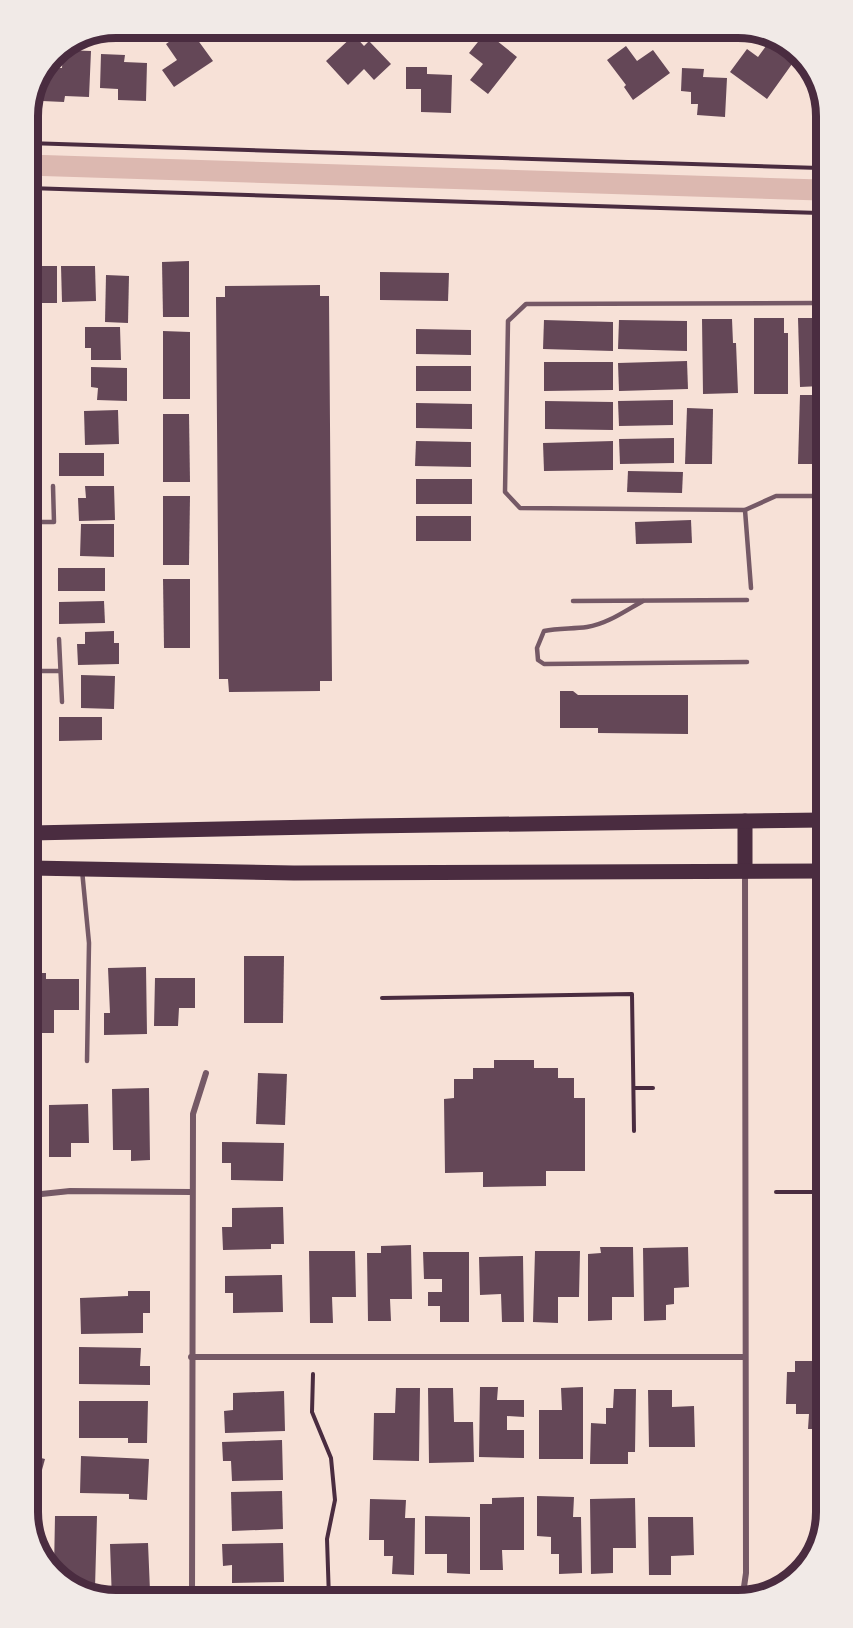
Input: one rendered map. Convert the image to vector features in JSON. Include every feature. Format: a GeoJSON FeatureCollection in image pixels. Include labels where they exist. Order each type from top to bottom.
{"type":"FeatureCollection","features":[{"type":"Feature","properties":{"kind":"main road"},"geometry":{"type":"LineString","coordinates":[[38,833],[816,820]]}},
{"type":"Feature","properties":{"kind":"main road"},"geometry":{"type":"LineString","coordinates":[[745,821],[745,871]]}},
{"type":"Feature","properties":{"kind":"main road"},"geometry":{"type":"LineString","coordinates":[[38,868],[294,873],[816,871]]}},
{"type":"Feature","properties":{"kind":"street"},"geometry":{"type":"LineString","coordinates":[[743,1590],[746,1573],[745,871]]}},
{"type":"Feature","properties":{"kind":"street"},"geometry":{"type":"LineString","coordinates":[[192,1590],[191,1192],[193,1114],[206,1073]]}},
{"type":"Feature","properties":{"kind":"street"},"geometry":{"type":"LineString","coordinates":[[38,1194],[70,1191],[191,1192]]}},
{"type":"Feature","properties":{"kind":"street"},"geometry":{"type":"LineString","coordinates":[[191,1357],[745,1357]]}},
{"type":"Feature","properties":{"kind":"lane"},"geometry":{"type":"LineString","coordinates":[[816,303],[526,303],[508,321],[505,492],[520,508],[745,510],[776,496],[816,496]]}},
{"type":"Feature","properties":{"kind":"lane"},"geometry":{"type":"LineString","coordinates":[[38,522],[54,522],[53,486]]}},
{"type":"Feature","properties":{"kind":"lane"},"geometry":{"type":"LineString","coordinates":[[745,510],[751,588]]}},
{"type":"Feature","properties":{"kind":"lane"},"geometry":{"type":"LineString","coordinates":[[573,601],[747,600]]}},
{"type":"Feature","properties":{"kind":"lane"},"geometry":{"type":"LineString","coordinates":[[643,601],[610,620],[588,627],[559,628],[544,632],[537,648],[538,660],[544,664],[747,662]]}},
{"type":"Feature","properties":{"kind":"lane"},"geometry":{"type":"LineString","coordinates":[[59,639],[62,702]]}},
{"type":"Feature","properties":{"kind":"lane"},"geometry":{"type":"LineString","coordinates":[[38,670],[60,671]]}},
{"type":"Feature","properties":{"kind":"lane"},"geometry":{"type":"LineString","coordinates":[[82,868],[89,943],[87,1061]]}},
{"type":"Feature","properties":{"kind":"path"},"geometry":{"type":"LineString","coordinates":[[38,143],[816,168]]}},
{"type":"Feature","properties":{"kind":"path"},"geometry":{"type":"LineString","coordinates":[[38,188],[816,213]]}},
{"type":"Feature","properties":{"kind":"path"},"geometry":{"type":"LineString","coordinates":[[382,998],[632,994],[634,1131]]}},
{"type":"Feature","properties":{"kind":"path"},"geometry":{"type":"LineString","coordinates":[[634,1088],[653,1088]]}},
{"type":"Feature","properties":{"kind":"path"},"geometry":{"type":"LineString","coordinates":[[776,1192],[816,1192]]}},
{"type":"Feature","properties":{"kind":"path"},"geometry":{"type":"LineString","coordinates":[[313,1374],[312,1412],[331,1458],[334,1500],[327,1539],[328,1590]]}},
{"type":"Feature","properties":{"kind":"building"},"geometry":{"type":"Polygon","coordinates":[[[175,38],[196,38],[213,61],[174,87],[162,70],[177,60],[166,44],[175,38]]]}},
{"type":"Feature","properties":{"kind":"building"},"geometry":{"type":"Polygon","coordinates":[[[351,38],[357,38],[364,46],[369,41],[391,64],[374,80],[364,69],[348,85],[326,61],[351,38]]]}},
{"type":"Feature","properties":{"kind":"building"},"geometry":{"type":"Polygon","coordinates":[[[481,38],[493,38],[517,57],[488,94],[470,80],[483,64],[469,53],[481,38]]]}},
{"type":"Feature","properties":{"kind":"building"},"geometry":{"type":"Polygon","coordinates":[[[768,44],[789,57],[801,71],[792,64],[767,99],[730,72],[747,49],[758,57],[768,44]]]}},
{"type":"Feature","properties":{"kind":"building"},"geometry":{"type":"Polygon","coordinates":[[[626,46],[637,61],[653,50],[670,73],[633,100],[624,87],[626,85],[607,60],[626,46]]]}},
{"type":"Feature","properties":{"kind":"building"},"geometry":{"type":"Polygon","coordinates":[[[72,51],[91,51],[89,97],[65,96],[64,102],[42,101],[43,86],[51,72],[54,68],[62,68],[63,58],[72,51]]]}},
{"type":"Feature","properties":{"kind":"building"},"geometry":{"type":"Polygon","coordinates":[[[101,54],[125,55],[124,62],[147,63],[146,101],[118,100],[118,89],[100,88],[101,54]]]}},
{"type":"Feature","properties":{"kind":"building"},"geometry":{"type":"Polygon","coordinates":[[[406,67],[427,67],[427,74],[452,75],[451,113],[421,112],[421,89],[406,89],[406,67]]]}},
{"type":"Feature","properties":{"kind":"building"},"geometry":{"type":"Polygon","coordinates":[[[682,68],[704,69],[703,77],[727,78],[725,117],[697,115],[698,104],[691,104],[691,92],[681,91],[682,68]]]}},
{"type":"Feature","properties":{"kind":"building"},"geometry":{"type":"Polygon","coordinates":[[[189,261],[189,317],[163,317],[162,262],[189,261]]]}},
{"type":"Feature","properties":{"kind":"building"},"geometry":{"type":"Polygon","coordinates":[[[38,266],[57,266],[57,303],[38,303],[38,266]]]}},
{"type":"Feature","properties":{"kind":"building"},"geometry":{"type":"Polygon","coordinates":[[[61,266],[95,266],[96,301],[62,302],[61,266]]]}},
{"type":"Feature","properties":{"kind":"building"},"geometry":{"type":"Polygon","coordinates":[[[380,272],[449,273],[448,301],[380,300],[380,272]]]}},
{"type":"Feature","properties":{"kind":"building"},"geometry":{"type":"Polygon","coordinates":[[[106,275],[129,276],[128,323],[105,322],[106,275]]]}},
{"type":"Feature","properties":{"kind":"building"},"geometry":{"type":"Polygon","coordinates":[[[320,285],[320,296],[329,296],[332,681],[320,681],[320,691],[229,692],[228,679],[219,679],[216,297],[225,297],[225,286],[320,285]]]}},
{"type":"Feature","properties":{"kind":"building"},"geometry":{"type":"Polygon","coordinates":[[[754,318],[784,318],[784,333],[788,333],[788,394],[754,394],[754,318]]]}},
{"type":"Feature","properties":{"kind":"building"},"geometry":{"type":"Polygon","coordinates":[[[798,318],[816,318],[816,386],[800,387],[798,318]]]}},
{"type":"Feature","properties":{"kind":"building"},"geometry":{"type":"Polygon","coordinates":[[[702,319],[732,319],[733,343],[736,343],[738,393],[703,394],[702,319]]]}},
{"type":"Feature","properties":{"kind":"building"},"geometry":{"type":"Polygon","coordinates":[[[544,320],[613,322],[613,351],[543,349],[544,320]]]}},
{"type":"Feature","properties":{"kind":"building"},"geometry":{"type":"Polygon","coordinates":[[[619,320],[687,321],[687,351],[618,349],[619,320]]]}},
{"type":"Feature","properties":{"kind":"building"},"geometry":{"type":"Polygon","coordinates":[[[85,327],[120,327],[121,360],[91,360],[91,348],[85,348],[85,327]]]}},
{"type":"Feature","properties":{"kind":"building"},"geometry":{"type":"Polygon","coordinates":[[[416,329],[471,330],[471,355],[416,354],[416,329]]]}},
{"type":"Feature","properties":{"kind":"building"},"geometry":{"type":"Polygon","coordinates":[[[163,331],[190,332],[190,399],[163,399],[163,331]]]}},
{"type":"Feature","properties":{"kind":"building"},"geometry":{"type":"Polygon","coordinates":[[[687,361],[688,389],[619,391],[618,363],[687,361]]]}},
{"type":"Feature","properties":{"kind":"building"},"geometry":{"type":"Polygon","coordinates":[[[544,362],[613,362],[613,390],[544,391],[544,362]]]}},
{"type":"Feature","properties":{"kind":"building"},"geometry":{"type":"Polygon","coordinates":[[[416,366],[471,366],[471,391],[416,391],[416,366]]]}},
{"type":"Feature","properties":{"kind":"building"},"geometry":{"type":"Polygon","coordinates":[[[91,367],[127,368],[127,401],[97,400],[98,388],[91,387],[91,367]]]}},
{"type":"Feature","properties":{"kind":"building"},"geometry":{"type":"Polygon","coordinates":[[[800,395],[816,395],[816,464],[798,464],[800,395]]]}},
{"type":"Feature","properties":{"kind":"building"},"geometry":{"type":"Polygon","coordinates":[[[673,400],[673,425],[619,426],[618,401],[673,400]]]}},
{"type":"Feature","properties":{"kind":"building"},"geometry":{"type":"Polygon","coordinates":[[[545,401],[613,402],[613,430],[545,429],[545,401]]]}},
{"type":"Feature","properties":{"kind":"building"},"geometry":{"type":"Polygon","coordinates":[[[416,403],[472,404],[472,429],[416,428],[416,403]]]}},
{"type":"Feature","properties":{"kind":"building"},"geometry":{"type":"Polygon","coordinates":[[[687,408],[713,409],[712,464],[685,464],[687,408]]]}},
{"type":"Feature","properties":{"kind":"building"},"geometry":{"type":"Polygon","coordinates":[[[118,410],[119,444],[85,445],[84,411],[118,410]]]}},
{"type":"Feature","properties":{"kind":"building"},"geometry":{"type":"Polygon","coordinates":[[[163,414],[189,414],[190,482],[163,482],[163,414]]]}},
{"type":"Feature","properties":{"kind":"building"},"geometry":{"type":"Polygon","coordinates":[[[674,438],[674,463],[620,464],[619,439],[674,438]]]}},
{"type":"Feature","properties":{"kind":"building"},"geometry":{"type":"Polygon","coordinates":[[[416,441],[471,442],[471,467],[415,466],[416,441]]]}},
{"type":"Feature","properties":{"kind":"building"},"geometry":{"type":"Polygon","coordinates":[[[613,441],[613,470],[544,471],[543,443],[613,441]]]}},
{"type":"Feature","properties":{"kind":"building"},"geometry":{"type":"Polygon","coordinates":[[[59,453],[104,453],[104,476],[59,476],[59,453]]]}},
{"type":"Feature","properties":{"kind":"building"},"geometry":{"type":"Polygon","coordinates":[[[628,471],[683,472],[682,493],[627,492],[628,471]]]}},
{"type":"Feature","properties":{"kind":"building"},"geometry":{"type":"Polygon","coordinates":[[[416,479],[472,479],[472,504],[416,504],[416,479]]]}},
{"type":"Feature","properties":{"kind":"building"},"geometry":{"type":"Polygon","coordinates":[[[85,486],[114,486],[115,520],[79,521],[78,498],[86,498],[85,486]]]}},
{"type":"Feature","properties":{"kind":"building"},"geometry":{"type":"Polygon","coordinates":[[[163,496],[190,496],[189,565],[163,565],[163,496]]]}},
{"type":"Feature","properties":{"kind":"building"},"geometry":{"type":"Polygon","coordinates":[[[416,516],[471,516],[471,541],[416,541],[416,516]]]}},
{"type":"Feature","properties":{"kind":"building"},"geometry":{"type":"Polygon","coordinates":[[[691,520],[692,543],[636,544],[635,522],[691,520]]]}},
{"type":"Feature","properties":{"kind":"building"},"geometry":{"type":"Polygon","coordinates":[[[81,524],[114,524],[114,557],[80,556],[81,524]]]}},
{"type":"Feature","properties":{"kind":"building"},"geometry":{"type":"Polygon","coordinates":[[[58,568],[105,568],[105,591],[58,591],[58,568]]]}},
{"type":"Feature","properties":{"kind":"building"},"geometry":{"type":"Polygon","coordinates":[[[163,579],[190,579],[190,648],[164,648],[163,579]]]}},
{"type":"Feature","properties":{"kind":"building"},"geometry":{"type":"Polygon","coordinates":[[[104,601],[105,623],[59,624],[59,602],[104,601]]]}},
{"type":"Feature","properties":{"kind":"building"},"geometry":{"type":"Polygon","coordinates":[[[114,631],[114,643],[119,643],[119,664],[78,665],[77,644],[85,644],[85,632],[114,631]]]}},
{"type":"Feature","properties":{"kind":"building"},"geometry":{"type":"Polygon","coordinates":[[[81,675],[115,676],[114,709],[81,708],[81,675]]]}},
{"type":"Feature","properties":{"kind":"building"},"geometry":{"type":"Polygon","coordinates":[[[560,691],[573,691],[578,695],[688,695],[688,734],[598,733],[598,728],[560,728],[560,691]]]}},
{"type":"Feature","properties":{"kind":"building"},"geometry":{"type":"Polygon","coordinates":[[[59,717],[102,717],[102,740],[59,741],[59,717]]]}},
{"type":"Feature","properties":{"kind":"building"},"geometry":{"type":"Polygon","coordinates":[[[244,956],[284,956],[283,1023],[244,1023],[244,956]]]}},
{"type":"Feature","properties":{"kind":"building"},"geometry":{"type":"Polygon","coordinates":[[[146,967],[147,1034],[104,1035],[104,1013],[110,1013],[108,968],[146,967]]]}},
{"type":"Feature","properties":{"kind":"building"},"geometry":{"type":"Polygon","coordinates":[[[38,973],[46,973],[46,979],[79,979],[79,1010],[54,1010],[54,1033],[38,1033],[38,973]]]}},
{"type":"Feature","properties":{"kind":"building"},"geometry":{"type":"Polygon","coordinates":[[[155,978],[195,978],[195,1008],[179,1008],[178,1026],[154,1026],[155,978]]]}},
{"type":"Feature","properties":{"kind":"building"},"geometry":{"type":"Polygon","coordinates":[[[494,1060],[534,1060],[534,1068],[558,1068],[558,1078],[574,1078],[574,1098],[585,1098],[585,1171],[546,1171],[546,1186],[483,1187],[483,1172],[445,1173],[444,1099],[454,1098],[454,1079],[473,1079],[473,1068],[494,1068],[494,1060]]]}},
{"type":"Feature","properties":{"kind":"building"},"geometry":{"type":"Polygon","coordinates":[[[258,1073],[287,1074],[285,1125],[256,1124],[258,1073]]]}},
{"type":"Feature","properties":{"kind":"building"},"geometry":{"type":"Polygon","coordinates":[[[149,1088],[150,1160],[131,1161],[131,1150],[113,1150],[112,1089],[149,1088]]]}},
{"type":"Feature","properties":{"kind":"building"},"geometry":{"type":"Polygon","coordinates":[[[88,1104],[89,1143],[71,1143],[71,1157],[49,1157],[49,1105],[88,1104]]]}},
{"type":"Feature","properties":{"kind":"building"},"geometry":{"type":"Polygon","coordinates":[[[222,1142],[284,1143],[283,1181],[231,1180],[231,1163],[222,1163],[222,1142]]]}},
{"type":"Feature","properties":{"kind":"building"},"geometry":{"type":"Polygon","coordinates":[[[283,1207],[284,1244],[271,1244],[271,1249],[223,1250],[222,1227],[232,1227],[232,1208],[283,1207]]]}},
{"type":"Feature","properties":{"kind":"building"},"geometry":{"type":"Polygon","coordinates":[[[411,1245],[412,1299],[390,1299],[391,1321],[368,1321],[367,1253],[381,1253],[381,1246],[411,1245]]]}},
{"type":"Feature","properties":{"kind":"building"},"geometry":{"type":"Polygon","coordinates":[[[600,1247],[633,1247],[634,1297],[612,1297],[612,1320],[588,1321],[588,1254],[601,1253],[600,1247]]]}},
{"type":"Feature","properties":{"kind":"building"},"geometry":{"type":"Polygon","coordinates":[[[688,1247],[689,1287],[674,1288],[674,1304],[666,1305],[666,1320],[644,1321],[643,1248],[688,1247]]]}},
{"type":"Feature","properties":{"kind":"building"},"geometry":{"type":"Polygon","coordinates":[[[309,1251],[355,1251],[356,1297],[332,1297],[333,1323],[310,1323],[309,1251]]]}},
{"type":"Feature","properties":{"kind":"building"},"geometry":{"type":"Polygon","coordinates":[[[535,1251],[580,1251],[579,1297],[558,1297],[558,1323],[533,1322],[535,1251]]]}},
{"type":"Feature","properties":{"kind":"building"},"geometry":{"type":"Polygon","coordinates":[[[423,1252],[469,1252],[469,1322],[440,1322],[440,1306],[428,1306],[428,1292],[442,1292],[442,1279],[424,1279],[423,1252]]]}},
{"type":"Feature","properties":{"kind":"building"},"geometry":{"type":"Polygon","coordinates":[[[523,1256],[524,1322],[502,1322],[501,1294],[480,1295],[479,1257],[523,1256]]]}},
{"type":"Feature","properties":{"kind":"building"},"geometry":{"type":"Polygon","coordinates":[[[282,1275],[283,1312],[233,1313],[233,1293],[225,1293],[225,1276],[282,1275]]]}},
{"type":"Feature","properties":{"kind":"building"},"geometry":{"type":"Polygon","coordinates":[[[128,1291],[150,1291],[150,1313],[143,1313],[143,1333],[81,1334],[80,1298],[128,1296],[128,1291]]]}},
{"type":"Feature","properties":{"kind":"building"},"geometry":{"type":"Polygon","coordinates":[[[813,1323],[816,1323],[816,1429],[808,1429],[809,1414],[796,1414],[796,1404],[786,1404],[787,1372],[795,1372],[795,1361],[812,1361],[813,1323]]]}},
{"type":"Feature","properties":{"kind":"building"},"geometry":{"type":"Polygon","coordinates":[[[79,1347],[141,1348],[140,1366],[150,1366],[150,1385],[79,1384],[79,1347]]]}},
{"type":"Feature","properties":{"kind":"building"},"geometry":{"type":"Polygon","coordinates":[[[480,1387],[498,1387],[497,1400],[524,1400],[524,1417],[507,1416],[507,1430],[524,1430],[524,1458],[479,1457],[480,1387]]]}},
{"type":"Feature","properties":{"kind":"building"},"geometry":{"type":"Polygon","coordinates":[[[583,1387],[583,1459],[539,1459],[539,1410],[562,1410],[561,1388],[583,1387]]]}},
{"type":"Feature","properties":{"kind":"building"},"geometry":{"type":"Polygon","coordinates":[[[396,1388],[420,1388],[419,1461],[373,1460],[374,1413],[395,1413],[396,1388]]]}},
{"type":"Feature","properties":{"kind":"building"},"geometry":{"type":"Polygon","coordinates":[[[428,1388],[453,1388],[454,1422],[473,1422],[474,1462],[429,1463],[428,1388]]]}},
{"type":"Feature","properties":{"kind":"building"},"geometry":{"type":"Polygon","coordinates":[[[614,1389],[636,1389],[635,1452],[628,1452],[628,1464],[590,1464],[591,1423],[606,1424],[606,1408],[613,1408],[614,1389]]]}},
{"type":"Feature","properties":{"kind":"building"},"geometry":{"type":"Polygon","coordinates":[[[648,1390],[672,1390],[672,1407],[694,1406],[695,1447],[649,1447],[648,1390]]]}},
{"type":"Feature","properties":{"kind":"building"},"geometry":{"type":"Polygon","coordinates":[[[38,1391],[39,1391],[38,1431],[38,1391]]]}},
{"type":"Feature","properties":{"kind":"building"},"geometry":{"type":"Polygon","coordinates":[[[284,1391],[285,1431],[225,1433],[224,1411],[233,1410],[233,1393],[284,1391]]]}},
{"type":"Feature","properties":{"kind":"building"},"geometry":{"type":"Polygon","coordinates":[[[79,1401],[148,1401],[147,1443],[128,1443],[128,1438],[79,1438],[79,1401]]]}},
{"type":"Feature","properties":{"kind":"building"},"geometry":{"type":"Polygon","coordinates":[[[282,1440],[283,1480],[232,1481],[231,1461],[223,1461],[222,1442],[282,1440]]]}},
{"type":"Feature","properties":{"kind":"building"},"geometry":{"type":"Polygon","coordinates":[[[81,1456],[149,1459],[147,1500],[129,1499],[129,1494],[80,1493],[81,1456]]]}},
{"type":"Feature","properties":{"kind":"building"},"geometry":{"type":"Polygon","coordinates":[[[38,1457],[45,1459],[38,1484],[38,1457]]]}},
{"type":"Feature","properties":{"kind":"building"},"geometry":{"type":"Polygon","coordinates":[[[282,1491],[283,1529],[232,1531],[231,1492],[282,1491]]]}},
{"type":"Feature","properties":{"kind":"building"},"geometry":{"type":"Polygon","coordinates":[[[537,1496],[574,1497],[573,1517],[581,1517],[582,1573],[559,1574],[559,1554],[551,1554],[551,1537],[537,1536],[537,1496]]]}},
{"type":"Feature","properties":{"kind":"building"},"geometry":{"type":"Polygon","coordinates":[[[524,1497],[524,1550],[502,1550],[503,1570],[480,1570],[480,1504],[492,1504],[492,1498],[524,1497]]]}},
{"type":"Feature","properties":{"kind":"building"},"geometry":{"type":"Polygon","coordinates":[[[635,1498],[636,1548],[613,1548],[613,1573],[591,1574],[590,1499],[635,1498]]]}},
{"type":"Feature","properties":{"kind":"building"},"geometry":{"type":"Polygon","coordinates":[[[370,1499],[406,1500],[405,1518],[415,1518],[414,1575],[392,1574],[393,1556],[384,1556],[384,1540],[369,1540],[370,1499]]]}},
{"type":"Feature","properties":{"kind":"building"},"geometry":{"type":"Polygon","coordinates":[[[55,1516],[97,1516],[95,1588],[76,1580],[60,1568],[54,1560],[55,1516]]]}},
{"type":"Feature","properties":{"kind":"building"},"geometry":{"type":"Polygon","coordinates":[[[425,1516],[470,1517],[470,1574],[447,1573],[447,1554],[425,1554],[425,1516]]]}},
{"type":"Feature","properties":{"kind":"building"},"geometry":{"type":"Polygon","coordinates":[[[648,1517],[693,1517],[694,1555],[671,1556],[671,1575],[649,1575],[648,1517]]]}},
{"type":"Feature","properties":{"kind":"building"},"geometry":{"type":"Polygon","coordinates":[[[148,1543],[150,1590],[112,1590],[110,1544],[148,1543]]]}},
{"type":"Feature","properties":{"kind":"building"},"geometry":{"type":"Polygon","coordinates":[[[283,1543],[284,1582],[232,1583],[232,1565],[223,1566],[222,1544],[283,1543]]]}},
{"type":"Feature","properties":{"kind":"waterway"},"geometry":{"type":"LineString","coordinates":[[38,165],[816,190]]}}]}
